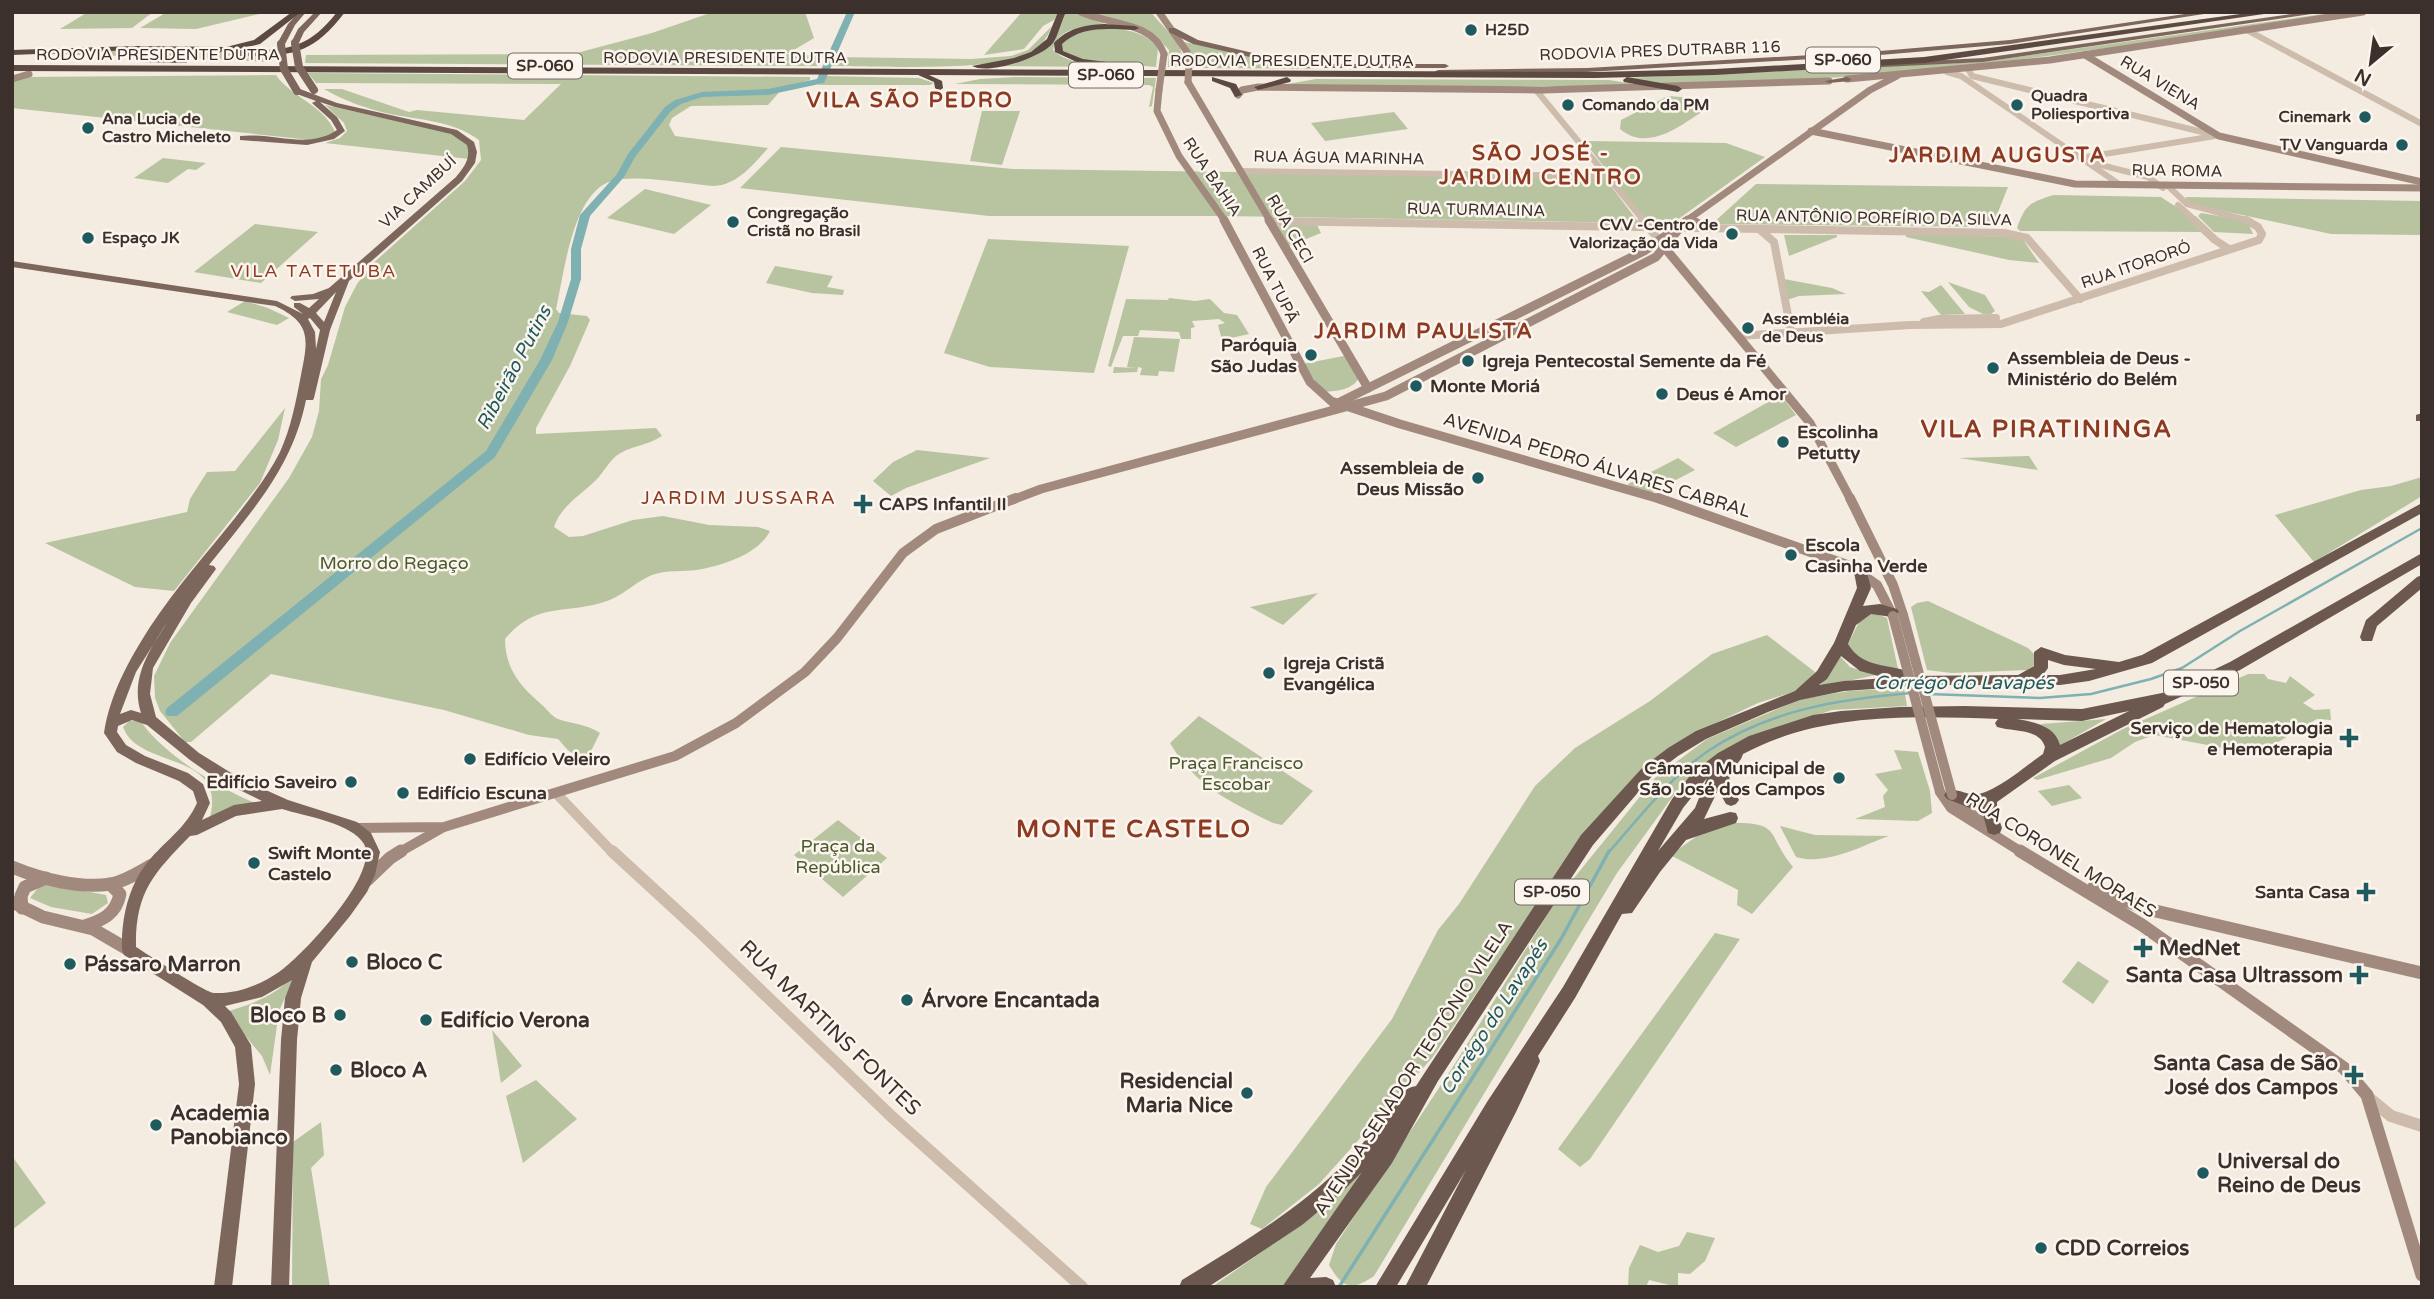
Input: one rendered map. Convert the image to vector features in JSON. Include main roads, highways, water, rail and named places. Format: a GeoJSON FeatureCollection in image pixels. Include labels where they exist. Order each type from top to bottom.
{"type":"FeatureCollection","features":[{"type":"Feature","properties":{"kind":"highway"},"geometry":{"type":"LineString","coordinates":[[12,60],[135,48],[226,50],[257,42],[297,12]]}},
{"type":"Feature","properties":{"kind":"highway"},"geometry":{"type":"LineString","coordinates":[[167,59],[163,57],[164,53],[180,50],[279,54],[294,51],[323,34],[341,12]]}},
{"type":"Feature","properties":{"kind":"highway"},"geometry":{"type":"LineString","coordinates":[[933,69],[1001,63],[1034,54],[1048,44],[1062,12]]}},
{"type":"Feature","properties":{"kind":"highway","name":"RODOVIA PRESIDENTE DUTRA"},"geometry":{"type":"LineString","coordinates":[[12,60],[412,70],[1153,69],[1438,72],[1710,69],[2014,46],[2246,12]]}},
{"type":"Feature","properties":{"kind":"highway","name":"RODOVIA PRESIDENTE DUTRA"},"geometry":{"type":"LineString","coordinates":[[845,71],[900,74],[1196,76],[1595,75],[1815,67],[1924,60],[2020,49],[2274,12]]}},
{"type":"Feature","properties":{"kind":"highway"},"geometry":{"type":"LineString","coordinates":[[1135,29],[1099,27],[1075,31],[1061,39],[1058,50],[1064,56],[1091,63],[1153,69]]}},
{"type":"Feature","properties":{"kind":"highway"},"geometry":{"type":"LineString","coordinates":[[12,60],[167,59],[299,64]]}},
{"type":"Feature","properties":{"kind":"highway","name":"RODOVIA PRESIDENTE DUTRA"},"geometry":{"type":"LineString","coordinates":[[12,60],[806,71]]}},
{"type":"Feature","properties":{"kind":"highway"},"geometry":{"type":"LineString","coordinates":[[12,74],[412,70]]}},
{"type":"Feature","properties":{"kind":"highway"},"geometry":{"type":"LineString","coordinates":[[900,74],[934,78],[942,88],[959,80],[1016,74]]}},
{"type":"Feature","properties":{"kind":"highway"},"geometry":{"type":"LineString","coordinates":[[1254,88],[1325,75]]}},
{"type":"Feature","properties":{"kind":"highway"},"geometry":{"type":"LineString","coordinates":[[1595,75],[1678,89]]}},
{"type":"Feature","properties":{"kind":"highway"},"geometry":{"type":"LineString","coordinates":[[1196,76],[1233,86],[1238,95]]}},
{"type":"Feature","properties":{"kind":"highway","name":"AVENIDA SENADOR TEOTÔNIO VILELA"},"geometry":{"type":"LineString","coordinates":[[1293,1287],[1385,1156],[1432,1075],[1572,861],[1605,816],[1648,771],[1701,734],[1799,695],[1866,683],[2060,680],[2089,676],[2147,659],[2422,508]]}},
{"type":"Feature","properties":{"kind":"highway","name":"SP-050"},"geometry":{"type":"LineString","coordinates":[[1385,1287],[1508,1083],[1542,1036],[1672,812],[1698,777],[1721,758],[1803,723],[1841,715],[1914,711],[2082,715],[2170,696],[2235,666],[2422,558]]}},
{"type":"Feature","properties":{"kind":"highway"},"geometry":{"type":"LineString","coordinates":[[1799,695],[1822,675],[1841,644],[1864,588],[1861,572]]}},
{"type":"Feature","properties":{"kind":"highway"},"geometry":{"type":"LineString","coordinates":[[2367,637],[2371,625],[2422,580]]}},
{"type":"Feature","properties":{"kind":"highway"},"geometry":{"type":"LineString","coordinates":[[1850,622],[1862,611],[1870,608],[1896,614]]}},
{"type":"Feature","properties":{"kind":"highway"},"geometry":{"type":"LineString","coordinates":[[1841,644],[1846,656],[1861,666],[1931,680]]}},
{"type":"Feature","properties":{"kind":"highway"},"geometry":{"type":"LineString","coordinates":[[2018,680],[2035,674],[2041,668],[2041,652],[2064,660],[2127,665]]}},
{"type":"Feature","properties":{"kind":"highway"},"geometry":{"type":"LineString","coordinates":[[1946,794],[1970,802],[1989,799],[2050,757],[2170,696]]}},
{"type":"Feature","properties":{"kind":"highway"},"geometry":{"type":"LineString","coordinates":[[1952,714],[2037,729],[2051,741],[2053,750],[2050,757]]}},
{"type":"Feature","properties":{"kind":"highway"},"geometry":{"type":"LineString","coordinates":[[1605,928],[1622,914],[1674,842],[1701,812],[1714,780],[1744,746]]}},
{"type":"Feature","properties":{"kind":"highway"},"geometry":{"type":"LineString","coordinates":[[1721,772],[1722,784],[1731,800]]}},
{"type":"Feature","properties":{"kind":"highway"},"geometry":{"type":"LineString","coordinates":[[1989,799],[1989,813],[1994,828]]}},
{"type":"Feature","properties":{"kind":"highway"},"geometry":{"type":"LineString","coordinates":[[1674,842],[1703,826],[1730,818]]}},
{"type":"Feature","properties":{"kind":"highway"},"geometry":{"type":"LineString","coordinates":[[1415,1287],[1510,1106],[1542,1036]]}},
{"type":"Feature","properties":{"kind":"highway"},"geometry":{"type":"LineString","coordinates":[[1189,1287],[1257,1245],[1313,1204],[1352,1169],[1407,1101],[1432,1075]]}},
{"type":"Feature","properties":{"kind":"highway"},"geometry":{"type":"LineString","coordinates":[[1313,1287],[1326,1287]]}},
{"type":"Feature","properties":{"kind":"main road","name":"VIA CAMBUÍ"},"geometry":{"type":"LineString","coordinates":[[303,12],[292,24],[281,44],[280,61],[288,80],[297,91],[311,93],[361,111],[454,132],[471,144],[473,159],[459,179],[307,316]]}},
{"type":"Feature","properties":{"kind":"main road"},"geometry":{"type":"LineString","coordinates":[[243,138],[307,142],[328,140],[341,131],[331,114],[311,93],[299,67],[295,43],[301,31],[319,12]]}},
{"type":"Feature","properties":{"kind":"main road"},"geometry":{"type":"LineString","coordinates":[[1081,12],[1103,22],[1135,29]]}},
{"type":"Feature","properties":{"kind":"main road"},"geometry":{"type":"LineString","coordinates":[[1159,12],[1172,30],[1196,42],[1298,66],[1646,66]]}},
{"type":"Feature","properties":{"kind":"main road"},"geometry":{"type":"LineString","coordinates":[[2175,18],[2201,12]]}},
{"type":"Feature","properties":{"kind":"main road"},"geometry":{"type":"LineString","coordinates":[[2175,18],[2214,12]]}},
{"type":"Feature","properties":{"kind":"main road"},"geometry":{"type":"LineString","coordinates":[[1815,67],[1919,65],[1983,60],[2322,12]]}},
{"type":"Feature","properties":{"kind":"main road"},"geometry":{"type":"LineString","coordinates":[[1238,95],[1242,90],[1254,88],[1380,92],[1678,89],[1964,72],[2363,12]]}},
{"type":"Feature","properties":{"kind":"main road","name":"RODOVIA PRES DUTRABR 116"},"geometry":{"type":"LineString","coordinates":[[1438,72],[1816,58],[2061,36],[2175,18]]}},
{"type":"Feature","properties":{"kind":"main road"},"geometry":{"type":"LineString","coordinates":[[2233,31],[2284,18]]}},
{"type":"Feature","properties":{"kind":"main road","name":"RUA BAHIA"},"geometry":{"type":"LineString","coordinates":[[1135,29],[1157,39],[1163,48],[1157,111],[1179,156],[1233,233]]}},
{"type":"Feature","properties":{"kind":"main road","name":"RUA CECI"},"geometry":{"type":"LineString","coordinates":[[1172,30],[1187,52],[1188,82],[1368,388]]}},
{"type":"Feature","properties":{"kind":"main road","name":"RUA VIENA"},"geometry":{"type":"LineString","coordinates":[[2085,55],[2219,136],[2422,182]]}},
{"type":"Feature","properties":{"kind":"main road"},"geometry":{"type":"LineString","coordinates":[[12,79],[29,74]]}},
{"type":"Feature","properties":{"kind":"main road"},"geometry":{"type":"LineString","coordinates":[[208,1000],[229,1000],[255,993],[284,978],[306,960],[366,881],[390,858],[444,827],[676,755],[704,742],[755,710],[816,661],[903,553],[936,529],[1041,489],[1386,396],[1656,257],[1662,244],[1682,225],[1870,90],[1897,76]]}},
{"type":"Feature","properties":{"kind":"main road"},"geometry":{"type":"LineString","coordinates":[[1847,79],[1862,82],[1870,90]]}},
{"type":"Feature","properties":{"kind":"main road"},"geometry":{"type":"LineString","coordinates":[[1544,100],[1546,93],[1555,90]]}},
{"type":"Feature","properties":{"kind":"main road","name":"RUA ROMA"},"geometry":{"type":"LineString","coordinates":[[1811,131],[2064,182],[2422,188]]}},
{"type":"Feature","properties":{"kind":"main road"},"geometry":{"type":"LineString","coordinates":[[1682,225],[1707,228]]}},
{"type":"Feature","properties":{"kind":"main road","name":"RUA TUPÃ"},"geometry":{"type":"LineString","coordinates":[[1233,233],[1310,382],[1317,391],[1343,406]]}},
{"type":"Feature","properties":{"kind":"main road"},"geometry":{"type":"LineString","coordinates":[[1343,406],[1368,388],[1650,247],[1662,244]]}},
{"type":"Feature","properties":{"kind":"main road"},"geometry":{"type":"LineString","coordinates":[[1662,244],[1810,424],[1833,463],[1893,585],[1896,614],[1946,794],[1994,828],[2094,889],[2147,909],[2422,973]]}},
{"type":"Feature","properties":{"kind":"main road"},"geometry":{"type":"LineString","coordinates":[[12,258],[253,292],[284,300],[325,330]]}},
{"type":"Feature","properties":{"kind":"main road"},"geometry":{"type":"LineString","coordinates":[[12,264],[260,300],[307,316],[338,300]]}},
{"type":"Feature","properties":{"kind":"main road","name":"VIA CAMBUÍ"},"geometry":{"type":"LineString","coordinates":[[338,300],[346,279]]}},
{"type":"Feature","properties":{"kind":"main road"},"geometry":{"type":"LineString","coordinates":[[295,298],[315,297],[335,288]]}},
{"type":"Feature","properties":{"kind":"main road"},"geometry":{"type":"LineString","coordinates":[[338,300],[325,330],[316,373],[290,457],[187,600],[151,658],[144,678],[145,704],[152,721],[221,777],[284,804],[357,828],[444,827]]}},
{"type":"Feature","properties":{"kind":"main road"},"geometry":{"type":"LineString","coordinates":[[1535,305],[1543,308],[1546,313]]}},
{"type":"Feature","properties":{"kind":"main road"},"geometry":{"type":"LineString","coordinates":[[191,831],[202,813],[203,805],[198,789],[167,768],[119,750],[110,733],[114,708],[134,664],[178,596],[255,500],[284,455],[291,437],[309,360],[312,338],[307,316]]}},
{"type":"Feature","properties":{"kind":"main road"},"geometry":{"type":"LineString","coordinates":[[1433,370],[1422,366],[1437,354]]}},
{"type":"Feature","properties":{"kind":"main road"},"geometry":{"type":"LineString","coordinates":[[1363,379],[1392,377]]}},
{"type":"Feature","properties":{"kind":"main road"},"geometry":{"type":"LineString","coordinates":[[1362,403],[1368,388]]}},
{"type":"Feature","properties":{"kind":"main road","name":"AVENIDA PEDRO ÁLVARES CABRAL"},"geometry":{"type":"LineString","coordinates":[[1343,406],[1651,496],[1861,572],[1877,585],[1896,614]]}},
{"type":"Feature","properties":{"kind":"main road"},"geometry":{"type":"LineString","coordinates":[[1189,447],[1199,451],[1200,456]]}},
{"type":"Feature","properties":{"kind":"main road"},"geometry":{"type":"LineString","coordinates":[[111,723],[131,715],[152,721]]}},
{"type":"Feature","properties":{"kind":"main road","name":"RUA CORONEL MORAES"},"geometry":{"type":"LineString","coordinates":[[1946,794],[1951,808],[1969,821],[2143,925],[2344,1068],[2367,1095],[2422,1275]]}},
{"type":"Feature","properties":{"kind":"main road"},"geometry":{"type":"LineString","coordinates":[[12,867],[52,878],[110,884],[152,865],[191,831],[234,811],[284,804]]}},
{"type":"Feature","properties":{"kind":"main road"},"geometry":{"type":"LineString","coordinates":[[357,828],[373,850],[372,864],[366,881]]}},
{"type":"Feature","properties":{"kind":"main road"},"geometry":{"type":"LineString","coordinates":[[129,950],[128,931],[135,900],[152,865]]}},
{"type":"Feature","properties":{"kind":"main road"},"geometry":{"type":"LineString","coordinates":[[52,878],[32,881],[20,891],[17,905],[43,917],[85,926],[129,950],[208,1000],[226,1017],[243,1045],[247,1084],[223,1287]]}},
{"type":"Feature","properties":{"kind":"main road"},"geometry":{"type":"LineString","coordinates":[[85,926],[100,921],[115,911],[120,894],[110,884]]}},
{"type":"Feature","properties":{"kind":"main road"},"geometry":{"type":"LineString","coordinates":[[2143,925],[2137,911],[2147,909]]}},
{"type":"Feature","properties":{"kind":"main road"},"geometry":{"type":"LineString","coordinates":[[280,1287],[289,1040],[293,998],[306,960]]}},
{"type":"Feature","properties":{"kind":"waterway","name":"Ribeirão Putins"},"geometry":{"type":"LineString","coordinates":[[172,712],[491,454],[546,360],[563,322],[576,279],[576,249],[585,215],[621,175],[631,156],[668,109],[689,97],[702,94],[768,92],[821,81],[851,12]]}},
{"type":"Feature","properties":{"kind":"waterway","name":"Corrégo do Lavapés"},"geometry":{"type":"LineString","coordinates":[[1928,694],[2040,698],[2091,694],[2151,679],[2182,668],[2240,631],[2422,528]]}},
{"type":"Feature","properties":{"kind":"waterway","name":"Corrégo do Lavapés"},"geometry":{"type":"LineString","coordinates":[[1608,853],[1681,773],[1694,761],[1731,737],[1755,725],[1806,709],[1911,693]]}},
{"type":"Feature","properties":{"kind":"waterway","name":"Corrégo do Lavapés"},"geometry":{"type":"LineString","coordinates":[[1339,1287],[1561,939],[1609,851]]}},
{"type":"Feature","properties":{"kind":"place","name":"H25D"},"geometry":{"type":"Point","coordinates":[1471,30]}},
{"type":"Feature","properties":{"kind":"place","name":"Comando da PM"},"geometry":{"type":"Point","coordinates":[1568,105]}},
{"type":"Feature","properties":{"kind":"place","name":"Quadra Poliesportiva"},"geometry":{"type":"Point","coordinates":[2017,105]}},
{"type":"Feature","properties":{"kind":"place","name":"Cinemark"},"geometry":{"type":"Point","coordinates":[2365,117]}},
{"type":"Feature","properties":{"kind":"place","name":"Ana Lucia de Castro Micheleto"},"geometry":{"type":"Point","coordinates":[88,128]}},
{"type":"Feature","properties":{"kind":"place","name":"TV Vanguarda"},"geometry":{"type":"Point","coordinates":[2402,145]}},
{"type":"Feature","properties":{"kind":"place","name":"Congregação Cristã no Brasil"},"geometry":{"type":"Point","coordinates":[733,222]}},
{"type":"Feature","properties":{"kind":"place","name":"CVV -Centro de Valorização da Vida"},"geometry":{"type":"Point","coordinates":[1732,234]}},
{"type":"Feature","properties":{"kind":"place","name":"Espaço JK"},"geometry":{"type":"Point","coordinates":[88,238]}},
{"type":"Feature","properties":{"kind":"place","name":"Assembléia de Deus"},"geometry":{"type":"Point","coordinates":[1748,328]}},
{"type":"Feature","properties":{"kind":"place","name":"Paróquia São Judas"},"geometry":{"type":"Point","coordinates":[1311,355]}},
{"type":"Feature","properties":{"kind":"place","name":"Igreja Pentecostal Semente da Fé"},"geometry":{"type":"Point","coordinates":[1468,361]}},
{"type":"Feature","properties":{"kind":"place","name":"Assembleia de Deus - Ministério do Belém"},"geometry":{"type":"Point","coordinates":[1993,368]}},
{"type":"Feature","properties":{"kind":"place","name":"Monte Moriá"},"geometry":{"type":"Point","coordinates":[1416,386]}},
{"type":"Feature","properties":{"kind":"place","name":"Deus é Amor"},"geometry":{"type":"Point","coordinates":[1662,394]}},
{"type":"Feature","properties":{"kind":"place","name":"Escolinha Petutty"},"geometry":{"type":"Point","coordinates":[1783,442]}},
{"type":"Feature","properties":{"kind":"place","name":"Assembleia de Deus Missão"},"geometry":{"type":"Point","coordinates":[1478,478]}},
{"type":"Feature","properties":{"kind":"place","name":"CAPS Infantil II"},"geometry":{"type":"Point","coordinates":[863,504]}},
{"type":"Feature","properties":{"kind":"place","name":"Escola Casinha Verde"},"geometry":{"type":"Point","coordinates":[1791,555]}},
{"type":"Feature","properties":{"kind":"place","name":"Igreja Cristã Evangélica"},"geometry":{"type":"Point","coordinates":[1269,673]}},
{"type":"Feature","properties":{"kind":"place","name":"Serviço de Hematologia e Hemoterapia"},"geometry":{"type":"Point","coordinates":[2349,738]}},
{"type":"Feature","properties":{"kind":"place","name":"Edifício Veleiro"},"geometry":{"type":"Point","coordinates":[470,759]}},
{"type":"Feature","properties":{"kind":"place","name":"Câmara Municipal de São José dos Campos"},"geometry":{"type":"Point","coordinates":[1839,778]}},
{"type":"Feature","properties":{"kind":"place","name":"Edifício Saveiro"},"geometry":{"type":"Point","coordinates":[351,782]}},
{"type":"Feature","properties":{"kind":"place","name":"Edifício Escuna"},"geometry":{"type":"Point","coordinates":[403,793]}},
{"type":"Feature","properties":{"kind":"place","name":"Swift Monte Castelo"},"geometry":{"type":"Point","coordinates":[254,863]}},
{"type":"Feature","properties":{"kind":"place","name":"Santa Casa"},"geometry":{"type":"Point","coordinates":[2366,892]}},
{"type":"Feature","properties":{"kind":"place","name":"MedNet"},"geometry":{"type":"Point","coordinates":[2143,948]}},
{"type":"Feature","properties":{"kind":"place","name":"Bloco C"},"geometry":{"type":"Point","coordinates":[352,962]}},
{"type":"Feature","properties":{"kind":"place","name":"Pássaro Marron"},"geometry":{"type":"Point","coordinates":[70,964]}},
{"type":"Feature","properties":{"kind":"place","name":"Santa Casa Ultrassom"},"geometry":{"type":"Point","coordinates":[2359,975]}},
{"type":"Feature","properties":{"kind":"place","name":"Árvore Encantada"},"geometry":{"type":"Point","coordinates":[907,1000]}},
{"type":"Feature","properties":{"kind":"place","name":"Bloco B"},"geometry":{"type":"Point","coordinates":[340,1015]}},
{"type":"Feature","properties":{"kind":"place","name":"Edifício Verona"},"geometry":{"type":"Point","coordinates":[426,1020]}},
{"type":"Feature","properties":{"kind":"place","name":"Bloco A"},"geometry":{"type":"Point","coordinates":[336,1070]}},
{"type":"Feature","properties":{"kind":"place","name":"Santa Casa de São José dos Campos"},"geometry":{"type":"Point","coordinates":[2354,1075]}},
{"type":"Feature","properties":{"kind":"place","name":"Residencial Maria Nice"},"geometry":{"type":"Point","coordinates":[1247,1093]}},
{"type":"Feature","properties":{"kind":"place","name":"Academia Panobianco"},"geometry":{"type":"Point","coordinates":[156,1125]}},
{"type":"Feature","properties":{"kind":"place","name":"Universal do Reino de Deus"},"geometry":{"type":"Point","coordinates":[2203,1173]}},
{"type":"Feature","properties":{"kind":"place","name":"CDD Correios"},"geometry":{"type":"Point","coordinates":[2041,1248]}},
{"type":"Feature","properties":{"kind":"district","name":"VILA SÃO PEDRO"},"geometry":{"type":"Point","coordinates":[910,100]}},
{"type":"Feature","properties":{"kind":"district","name":"JARDIM AUGUSTA"},"geometry":{"type":"Point","coordinates":[1998,155]}},
{"type":"Feature","properties":{"kind":"district","name":"SÃO JOSÉ - JARDIM CENTRO"},"geometry":{"type":"Point","coordinates":[1541,165]}},
{"type":"Feature","properties":{"kind":"district","name":"VILA TATETUBA"},"geometry":{"type":"Point","coordinates":[314,271]}},
{"type":"Feature","properties":{"kind":"district","name":"JARDIM PAULISTA"},"geometry":{"type":"Point","coordinates":[1424,331]}},
{"type":"Feature","properties":{"kind":"district","name":"VILA PIRATININGA"},"geometry":{"type":"Point","coordinates":[2047,429]}},
{"type":"Feature","properties":{"kind":"district","name":"JARDIM JUSSARA"},"geometry":{"type":"Point","coordinates":[739,498]}},
{"type":"Feature","properties":{"kind":"district","name":"MONTE CASTELO"},"geometry":{"type":"Point","coordinates":[1134,829]}},
{"type":"Feature","properties":{"kind":"park label","name":"Morro do Regaço"},"geometry":{"type":"Point","coordinates":[394,563]}},
{"type":"Feature","properties":{"kind":"park label","name":"Praça Francisco Escobar"},"geometry":{"type":"Point","coordinates":[1236,773]}},
{"type":"Feature","properties":{"kind":"park label","name":"Praça da República"},"geometry":{"type":"Point","coordinates":[838,856]}}]}
